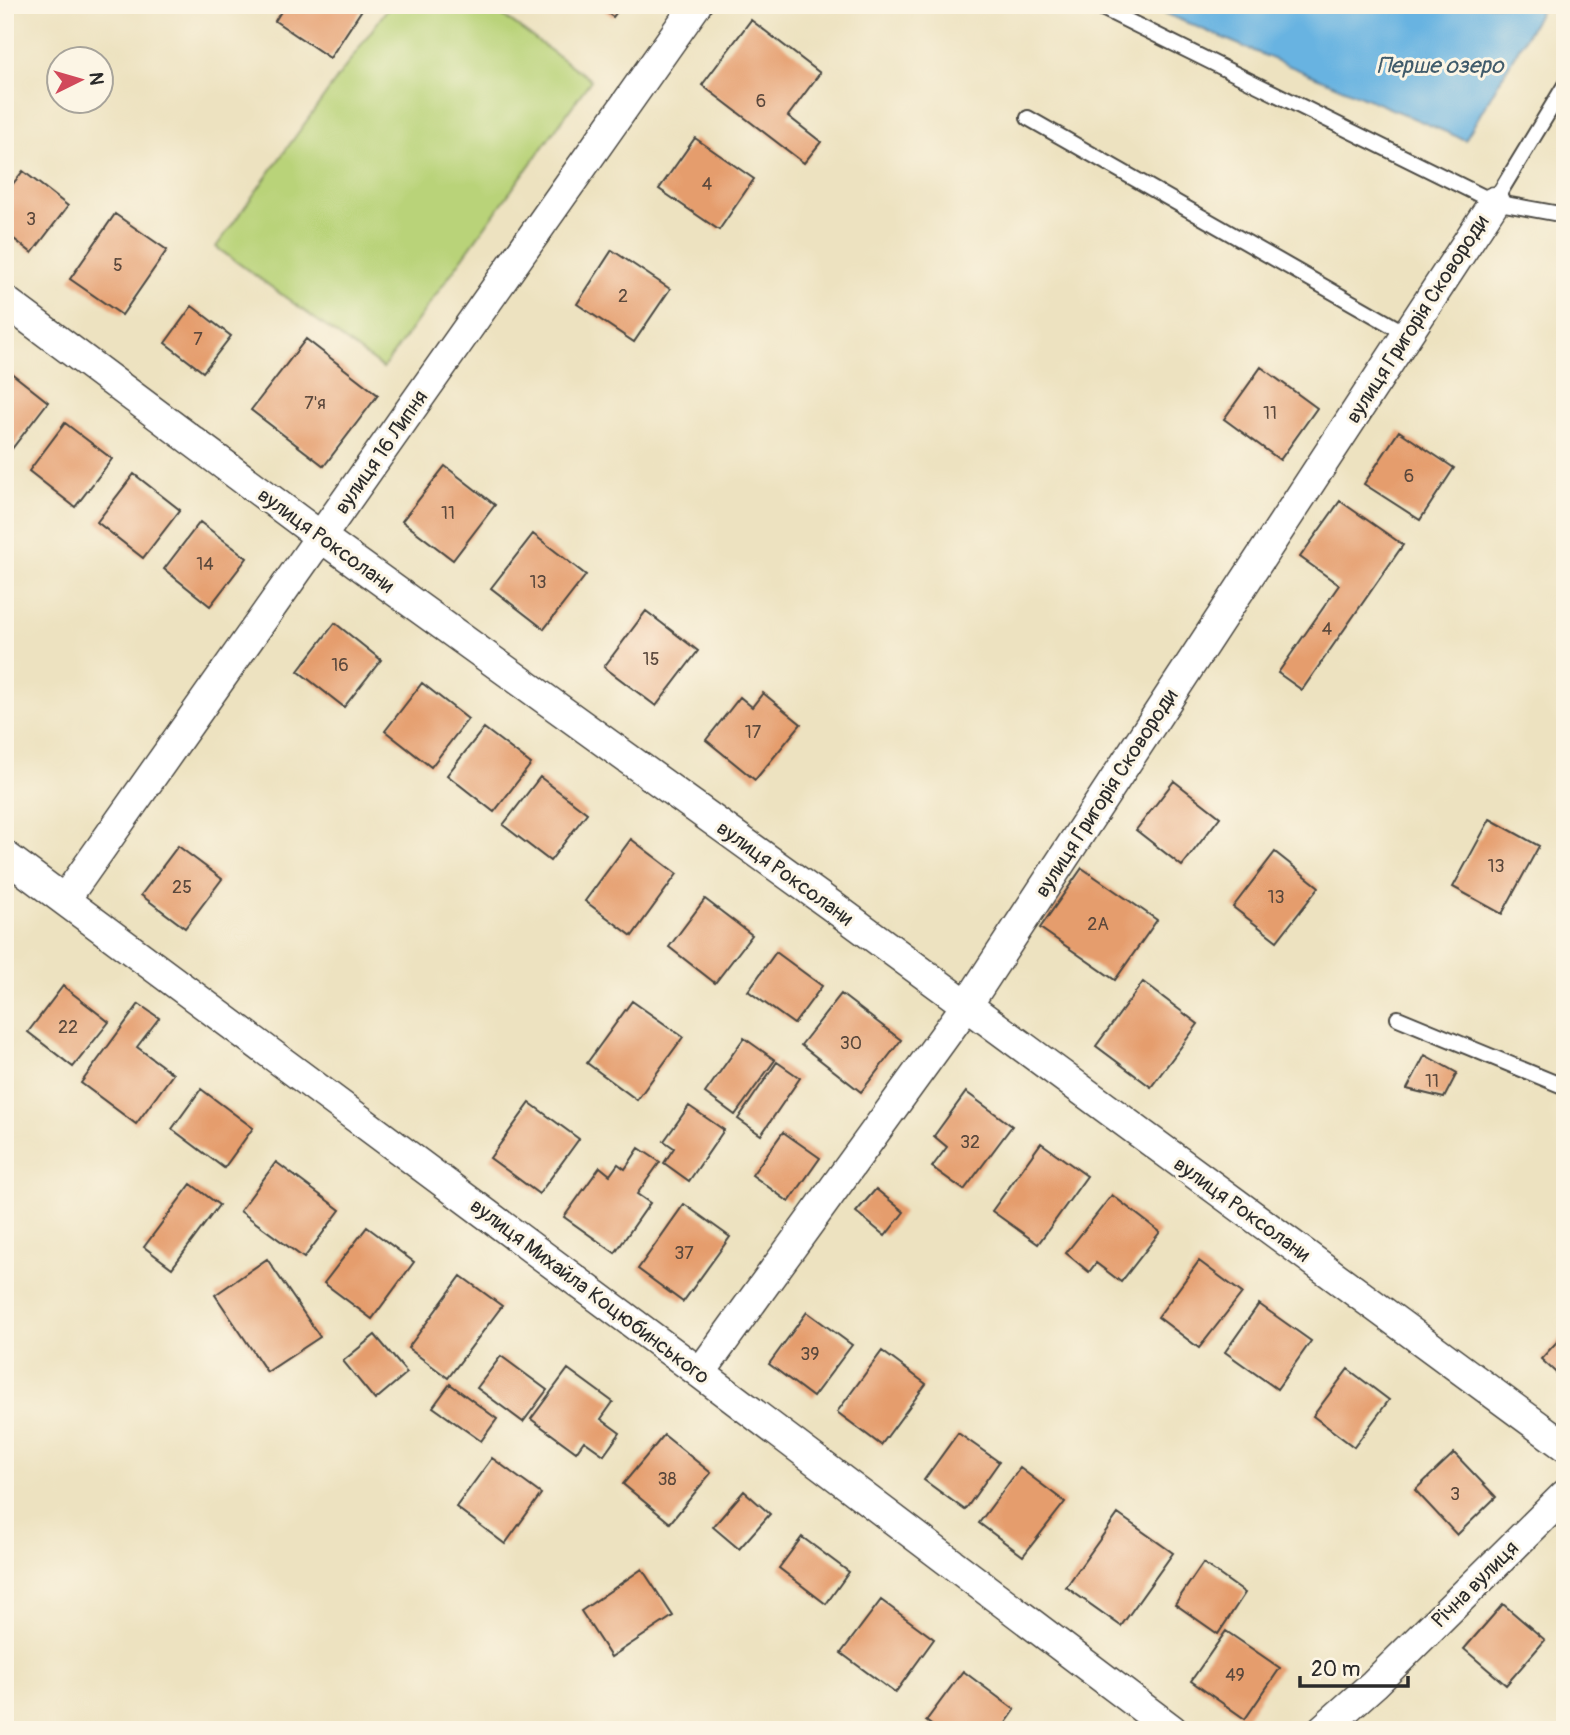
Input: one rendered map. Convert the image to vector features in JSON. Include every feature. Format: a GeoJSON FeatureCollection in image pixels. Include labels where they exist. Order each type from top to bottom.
{"type":"FeatureCollection","features":[{"type":"Feature","properties":{"kind":"street","name":"вулиця 16 Липня"},"geometry":{"type":"LineString","coordinates":[[65,899],[696,5]]}},
{"type":"Feature","properties":{"kind":"street","name":"вулиця Григорія Сковороди"},"geometry":{"type":"LineString","coordinates":[[700,1373],[967,1005],[1494,202]]}},
{"type":"Feature","properties":{"kind":"street","name":"вулиця Роксолани"},"geometry":{"type":"LineString","coordinates":[[5,301],[321,537],[967,1005],[1565,1446]]}},
{"type":"Feature","properties":{"kind":"street","name":"вулиця Михайла Коцюбинського"},"geometry":{"type":"LineString","coordinates":[[5,856],[700,1373],[1172,1730]]}},
{"type":"Feature","properties":{"kind":"street","name":"Річна вулиця"},"geometry":{"type":"LineString","coordinates":[[1322,1730],[1374,1684],[1565,1495]]}},
{"type":"Feature","properties":{"kind":"lane"},"geometry":{"type":"LineString","coordinates":[[1096,5],[1494,202],[1565,215]]}},
{"type":"Feature","properties":{"kind":"lane"},"geometry":{"type":"LineString","coordinates":[[1494,202],[1565,85]]}},
{"type":"Feature","properties":{"kind":"lane"},"geometry":{"type":"LineString","coordinates":[[1028,118],[1407,334]]}},
{"type":"Feature","properties":{"kind":"lane"},"geometry":{"type":"LineString","coordinates":[[1398,1018],[1565,1087]]}},
{"type":"Feature","properties":{"kind":"green space"},"geometry":{"type":"Polygon","coordinates":[[[390,5],[488,5],[591,80],[383,368],[216,247],[390,5]]]}},
{"type":"Feature","properties":{"kind":"water","name":"Перше озеро"},"geometry":{"type":"Polygon","coordinates":[[[1145,5],[1544,5],[1465,140],[1145,5]]]}},
{"type":"Feature","properties":{"kind":"building"},"geometry":{"type":"Polygon","coordinates":[[[285,5],[365,5],[330,58],[275,21],[285,5]]]}},
{"type":"Feature","properties":{"kind":"building"},"geometry":{"type":"Polygon","coordinates":[[[597,5],[622,5],[613,17],[597,5]]]}},
{"type":"Feature","properties":{"kind":"building"},"geometry":{"type":"Polygon","coordinates":[[[751,20],[820,73],[788,116],[821,142],[804,163],[702,85],[751,20]]]}},
{"type":"Feature","properties":{"kind":"building"},"geometry":{"type":"Polygon","coordinates":[[[695,138],[754,179],[719,230],[659,189],[695,138]]]}},
{"type":"Feature","properties":{"kind":"building"},"geometry":{"type":"Polygon","coordinates":[[[23,171],[68,206],[32,253],[5,232],[5,194],[23,171]]]}},
{"type":"Feature","properties":{"kind":"building"},"geometry":{"type":"Polygon","coordinates":[[[115,214],[167,250],[122,315],[70,279],[115,214]]]}},
{"type":"Feature","properties":{"kind":"building"},"geometry":{"type":"Polygon","coordinates":[[[612,250],[670,289],[634,342],[577,304],[612,250]]]}},
{"type":"Feature","properties":{"kind":"building"},"geometry":{"type":"Polygon","coordinates":[[[192,306],[231,336],[203,372],[165,343],[192,306]]]}},
{"type":"Feature","properties":{"kind":"building"},"geometry":{"type":"Polygon","coordinates":[[[306,339],[378,395],[324,466],[251,410],[306,339]]]}},
{"type":"Feature","properties":{"kind":"building"},"geometry":{"type":"Polygon","coordinates":[[[1261,367],[1317,408],[1280,460],[1224,419],[1261,367]]]}},
{"type":"Feature","properties":{"kind":"building"},"geometry":{"type":"Polygon","coordinates":[[[5,368],[48,402],[11,450],[5,445],[5,368]]]}},
{"type":"Feature","properties":{"kind":"building"},"geometry":{"type":"Polygon","coordinates":[[[65,423],[112,459],[75,507],[29,471],[65,423]]]}},
{"type":"Feature","properties":{"kind":"building"},"geometry":{"type":"Polygon","coordinates":[[[1399,431],[1454,468],[1420,520],[1364,484],[1399,431]]]}},
{"type":"Feature","properties":{"kind":"building"},"geometry":{"type":"Polygon","coordinates":[[[445,466],[495,505],[453,560],[402,521],[445,466]]]}},
{"type":"Feature","properties":{"kind":"building"},"geometry":{"type":"Polygon","coordinates":[[[134,474],[180,510],[143,558],[97,522],[134,474]]]}},
{"type":"Feature","properties":{"kind":"building"},"geometry":{"type":"Polygon","coordinates":[[[1340,501],[1403,545],[1302,690],[1278,673],[1339,585],[1300,557],[1340,501]]]}},
{"type":"Feature","properties":{"kind":"building"},"geometry":{"type":"Polygon","coordinates":[[[200,522],[247,558],[210,606],[164,569],[200,522]]]}},
{"type":"Feature","properties":{"kind":"building"},"geometry":{"type":"Polygon","coordinates":[[[533,534],[586,575],[544,629],[491,588],[533,534]]]}},
{"type":"Feature","properties":{"kind":"building"},"geometry":{"type":"Polygon","coordinates":[[[646,611],[698,651],[656,706],[604,667],[646,611]]]}},
{"type":"Feature","properties":{"kind":"building"},"geometry":{"type":"Polygon","coordinates":[[[335,623],[381,660],[344,707],[298,671],[335,623]]]}},
{"type":"Feature","properties":{"kind":"building"},"geometry":{"type":"Polygon","coordinates":[[[422,683],[468,719],[431,767],[385,731],[422,683]]]}},
{"type":"Feature","properties":{"kind":"building"},"geometry":{"type":"Polygon","coordinates":[[[763,693],[801,724],[755,780],[706,740],[740,697],[752,707],[763,693]]]}},
{"type":"Feature","properties":{"kind":"building"},"geometry":{"type":"Polygon","coordinates":[[[484,728],[531,764],[494,812],[447,775],[484,728]]]}},
{"type":"Feature","properties":{"kind":"building"},"geometry":{"type":"Polygon","coordinates":[[[540,777],[587,813],[550,861],[503,825],[540,777]]]}},
{"type":"Feature","properties":{"kind":"building"},"geometry":{"type":"Polygon","coordinates":[[[1174,781],[1220,817],[1182,866],[1136,830],[1174,781]]]}},
{"type":"Feature","properties":{"kind":"building"},"geometry":{"type":"Polygon","coordinates":[[[1490,819],[1539,846],[1502,914],[1453,887],[1490,819]]]}},
{"type":"Feature","properties":{"kind":"building"},"geometry":{"type":"Polygon","coordinates":[[[631,839],[677,874],[632,936],[585,901],[631,839]]]}},
{"type":"Feature","properties":{"kind":"building"},"geometry":{"type":"Polygon","coordinates":[[[178,846],[222,879],[185,928],[141,895],[178,846]]]}},
{"type":"Feature","properties":{"kind":"building"},"geometry":{"type":"Polygon","coordinates":[[[1275,852],[1319,887],[1277,941],[1233,907],[1275,852]]]}},
{"type":"Feature","properties":{"kind":"building"},"geometry":{"type":"Polygon","coordinates":[[[1082,868],[1157,920],[1115,980],[1040,928],[1082,868]]]}},
{"type":"Feature","properties":{"kind":"building"},"geometry":{"type":"Polygon","coordinates":[[[705,899],[752,935],[715,983],[669,947],[705,899]]]}},
{"type":"Feature","properties":{"kind":"building"},"geometry":{"type":"Polygon","coordinates":[[[776,952],[822,986],[794,1024],[748,991],[776,952]]]}},
{"type":"Feature","properties":{"kind":"building"},"geometry":{"type":"Polygon","coordinates":[[[1143,982],[1198,1024],[1151,1087],[1096,1046],[1143,982]]]}},
{"type":"Feature","properties":{"kind":"building"},"geometry":{"type":"Polygon","coordinates":[[[63,986],[109,1022],[73,1067],[28,1032],[63,986]]]}},
{"type":"Feature","properties":{"kind":"building"},"geometry":{"type":"Polygon","coordinates":[[[841,994],[901,1040],[861,1092],[801,1045],[841,994]]]}},
{"type":"Feature","properties":{"kind":"building"},"geometry":{"type":"Polygon","coordinates":[[[632,1001],[683,1037],[637,1100],[587,1063],[632,1001]]]}},
{"type":"Feature","properties":{"kind":"building"},"geometry":{"type":"Polygon","coordinates":[[[139,1004],[159,1018],[137,1047],[173,1074],[136,1124],[81,1083],[139,1004]]]}},
{"type":"Feature","properties":{"kind":"building"},"geometry":{"type":"Polygon","coordinates":[[[744,1038],[775,1060],[735,1115],[705,1093],[744,1038]]]}},
{"type":"Feature","properties":{"kind":"building"},"geometry":{"type":"Polygon","coordinates":[[[1425,1055],[1457,1073],[1444,1098],[1407,1089],[1425,1055]]]}},
{"type":"Feature","properties":{"kind":"building"},"geometry":{"type":"Polygon","coordinates":[[[777,1062],[800,1078],[761,1135],[738,1119],[777,1062]]]}},
{"type":"Feature","properties":{"kind":"building"},"geometry":{"type":"Polygon","coordinates":[[[201,1089],[253,1128],[224,1168],[172,1129],[201,1089]]]}},
{"type":"Feature","properties":{"kind":"building"},"geometry":{"type":"Polygon","coordinates":[[[966,1092],[1012,1126],[964,1190],[932,1167],[947,1147],[934,1136],[966,1092]]]}},
{"type":"Feature","properties":{"kind":"building"},"geometry":{"type":"Polygon","coordinates":[[[530,1103],[579,1139],[539,1194],[490,1158],[530,1103]]]}},
{"type":"Feature","properties":{"kind":"building"},"geometry":{"type":"Polygon","coordinates":[[[689,1106],[724,1130],[689,1181],[664,1163],[674,1148],[664,1141],[689,1106]]]}},
{"type":"Feature","properties":{"kind":"building"},"geometry":{"type":"Polygon","coordinates":[[[783,1132],[820,1158],[789,1202],[752,1175],[783,1132]]]}},
{"type":"Feature","properties":{"kind":"building"},"geometry":{"type":"Polygon","coordinates":[[[1041,1143],[1087,1176],[1038,1244],[992,1211],[1041,1143]]]}},
{"type":"Feature","properties":{"kind":"building"},"geometry":{"type":"Polygon","coordinates":[[[639,1148],[660,1162],[637,1194],[650,1203],[615,1253],[564,1217],[600,1167],[610,1175],[618,1164],[625,1169],[639,1148]]]}},
{"type":"Feature","properties":{"kind":"building"},"geometry":{"type":"Polygon","coordinates":[[[276,1162],[340,1210],[304,1258],[240,1211],[276,1162]]]}},
{"type":"Feature","properties":{"kind":"building"},"geometry":{"type":"Polygon","coordinates":[[[191,1184],[219,1205],[172,1268],[144,1247],[191,1184]]]}},
{"type":"Feature","properties":{"kind":"building"},"geometry":{"type":"Polygon","coordinates":[[[876,1189],[904,1212],[885,1236],[856,1212],[876,1189]]]}},
{"type":"Feature","properties":{"kind":"building"},"geometry":{"type":"Polygon","coordinates":[[[1112,1195],[1160,1232],[1121,1282],[1096,1263],[1089,1272],[1066,1253],[1112,1195]]]}},
{"type":"Feature","properties":{"kind":"building"},"geometry":{"type":"Polygon","coordinates":[[[684,1204],[730,1237],[683,1302],[638,1269],[684,1204]]]}},
{"type":"Feature","properties":{"kind":"building"},"geometry":{"type":"Polygon","coordinates":[[[367,1227],[414,1262],[372,1319],[324,1283],[367,1227]]]}},
{"type":"Feature","properties":{"kind":"building"},"geometry":{"type":"Polygon","coordinates":[[[267,1259],[320,1337],[267,1372],[215,1295],[267,1259]]]}},
{"type":"Feature","properties":{"kind":"building"},"geometry":{"type":"Polygon","coordinates":[[[1199,1261],[1242,1293],[1199,1348],[1158,1317],[1199,1261]]]}},
{"type":"Feature","properties":{"kind":"building"},"geometry":{"type":"Polygon","coordinates":[[[461,1276],[502,1306],[448,1378],[408,1348],[461,1276]]]}},
{"type":"Feature","properties":{"kind":"building"},"geometry":{"type":"Polygon","coordinates":[[[1259,1304],[1311,1341],[1277,1389],[1225,1352],[1259,1304]]]}},
{"type":"Feature","properties":{"kind":"building"},"geometry":{"type":"Polygon","coordinates":[[[807,1312],[852,1345],[813,1397],[769,1364],[807,1312]]]}},
{"type":"Feature","properties":{"kind":"building"},"geometry":{"type":"Polygon","coordinates":[[[1565,1333],[1565,1381],[1541,1359],[1565,1333]]]}},
{"type":"Feature","properties":{"kind":"building"},"geometry":{"type":"Polygon","coordinates":[[[375,1335],[407,1373],[375,1400],[343,1361],[375,1335]]]}},
{"type":"Feature","properties":{"kind":"building"},"geometry":{"type":"Polygon","coordinates":[[[882,1351],[926,1384],[881,1445],[837,1412],[882,1351]]]}},
{"type":"Feature","properties":{"kind":"building"},"geometry":{"type":"Polygon","coordinates":[[[501,1356],[547,1390],[523,1422],[477,1388],[501,1356]]]}},
{"type":"Feature","properties":{"kind":"building"},"geometry":{"type":"Polygon","coordinates":[[[568,1369],[613,1402],[601,1419],[620,1433],[604,1455],[584,1441],[576,1452],[531,1419],[568,1369]]]}},
{"type":"Feature","properties":{"kind":"building"},"geometry":{"type":"Polygon","coordinates":[[[1348,1369],[1389,1400],[1354,1447],[1313,1416],[1348,1369]]]}},
{"type":"Feature","properties":{"kind":"building"},"geometry":{"type":"Polygon","coordinates":[[[450,1384],[497,1419],[481,1441],[433,1407],[450,1384]]]}},
{"type":"Feature","properties":{"kind":"building"},"geometry":{"type":"Polygon","coordinates":[[[958,1433],[999,1462],[965,1510],[924,1480],[958,1433]]]}},
{"type":"Feature","properties":{"kind":"building"},"geometry":{"type":"Polygon","coordinates":[[[664,1435],[711,1473],[670,1523],[623,1484],[664,1435]]]}},
{"type":"Feature","properties":{"kind":"building"},"geometry":{"type":"Polygon","coordinates":[[[1454,1453],[1496,1497],[1457,1535],[1415,1490],[1454,1453]]]}},
{"type":"Feature","properties":{"kind":"building"},"geometry":{"type":"Polygon","coordinates":[[[492,1458],[541,1494],[505,1544],[456,1507],[492,1458]]]}},
{"type":"Feature","properties":{"kind":"building"},"geometry":{"type":"Polygon","coordinates":[[[1020,1468],[1065,1502],[1023,1556],[979,1523],[1020,1468]]]}},
{"type":"Feature","properties":{"kind":"building"},"geometry":{"type":"Polygon","coordinates":[[[744,1491],[770,1514],[739,1549],[713,1527],[744,1491]]]}},
{"type":"Feature","properties":{"kind":"building"},"geometry":{"type":"Polygon","coordinates":[[[1118,1514],[1173,1553],[1121,1626],[1066,1587],[1118,1514]]]}},
{"type":"Feature","properties":{"kind":"building"},"geometry":{"type":"Polygon","coordinates":[[[802,1537],[849,1572],[826,1604],[779,1568],[802,1537]]]}},
{"type":"Feature","properties":{"kind":"building"},"geometry":{"type":"Polygon","coordinates":[[[1203,1563],[1245,1593],[1218,1634],[1175,1604],[1203,1563]]]}},
{"type":"Feature","properties":{"kind":"building"},"geometry":{"type":"Polygon","coordinates":[[[642,1569],[673,1616],[611,1657],[581,1611],[642,1569]]]}},
{"type":"Feature","properties":{"kind":"building"},"geometry":{"type":"Polygon","coordinates":[[[881,1600],[934,1639],[895,1693],[841,1653],[881,1600]]]}},
{"type":"Feature","properties":{"kind":"building"},"geometry":{"type":"Polygon","coordinates":[[[1503,1604],[1545,1640],[1506,1685],[1464,1649],[1503,1604]]]}},
{"type":"Feature","properties":{"kind":"building"},"geometry":{"type":"Polygon","coordinates":[[[1226,1631],[1280,1668],[1245,1719],[1191,1681],[1226,1631]]]}},
{"type":"Feature","properties":{"kind":"building"},"geometry":{"type":"Polygon","coordinates":[[[963,1671],[1015,1710],[1001,1730],[938,1730],[926,1721],[963,1671]]]}}]}
